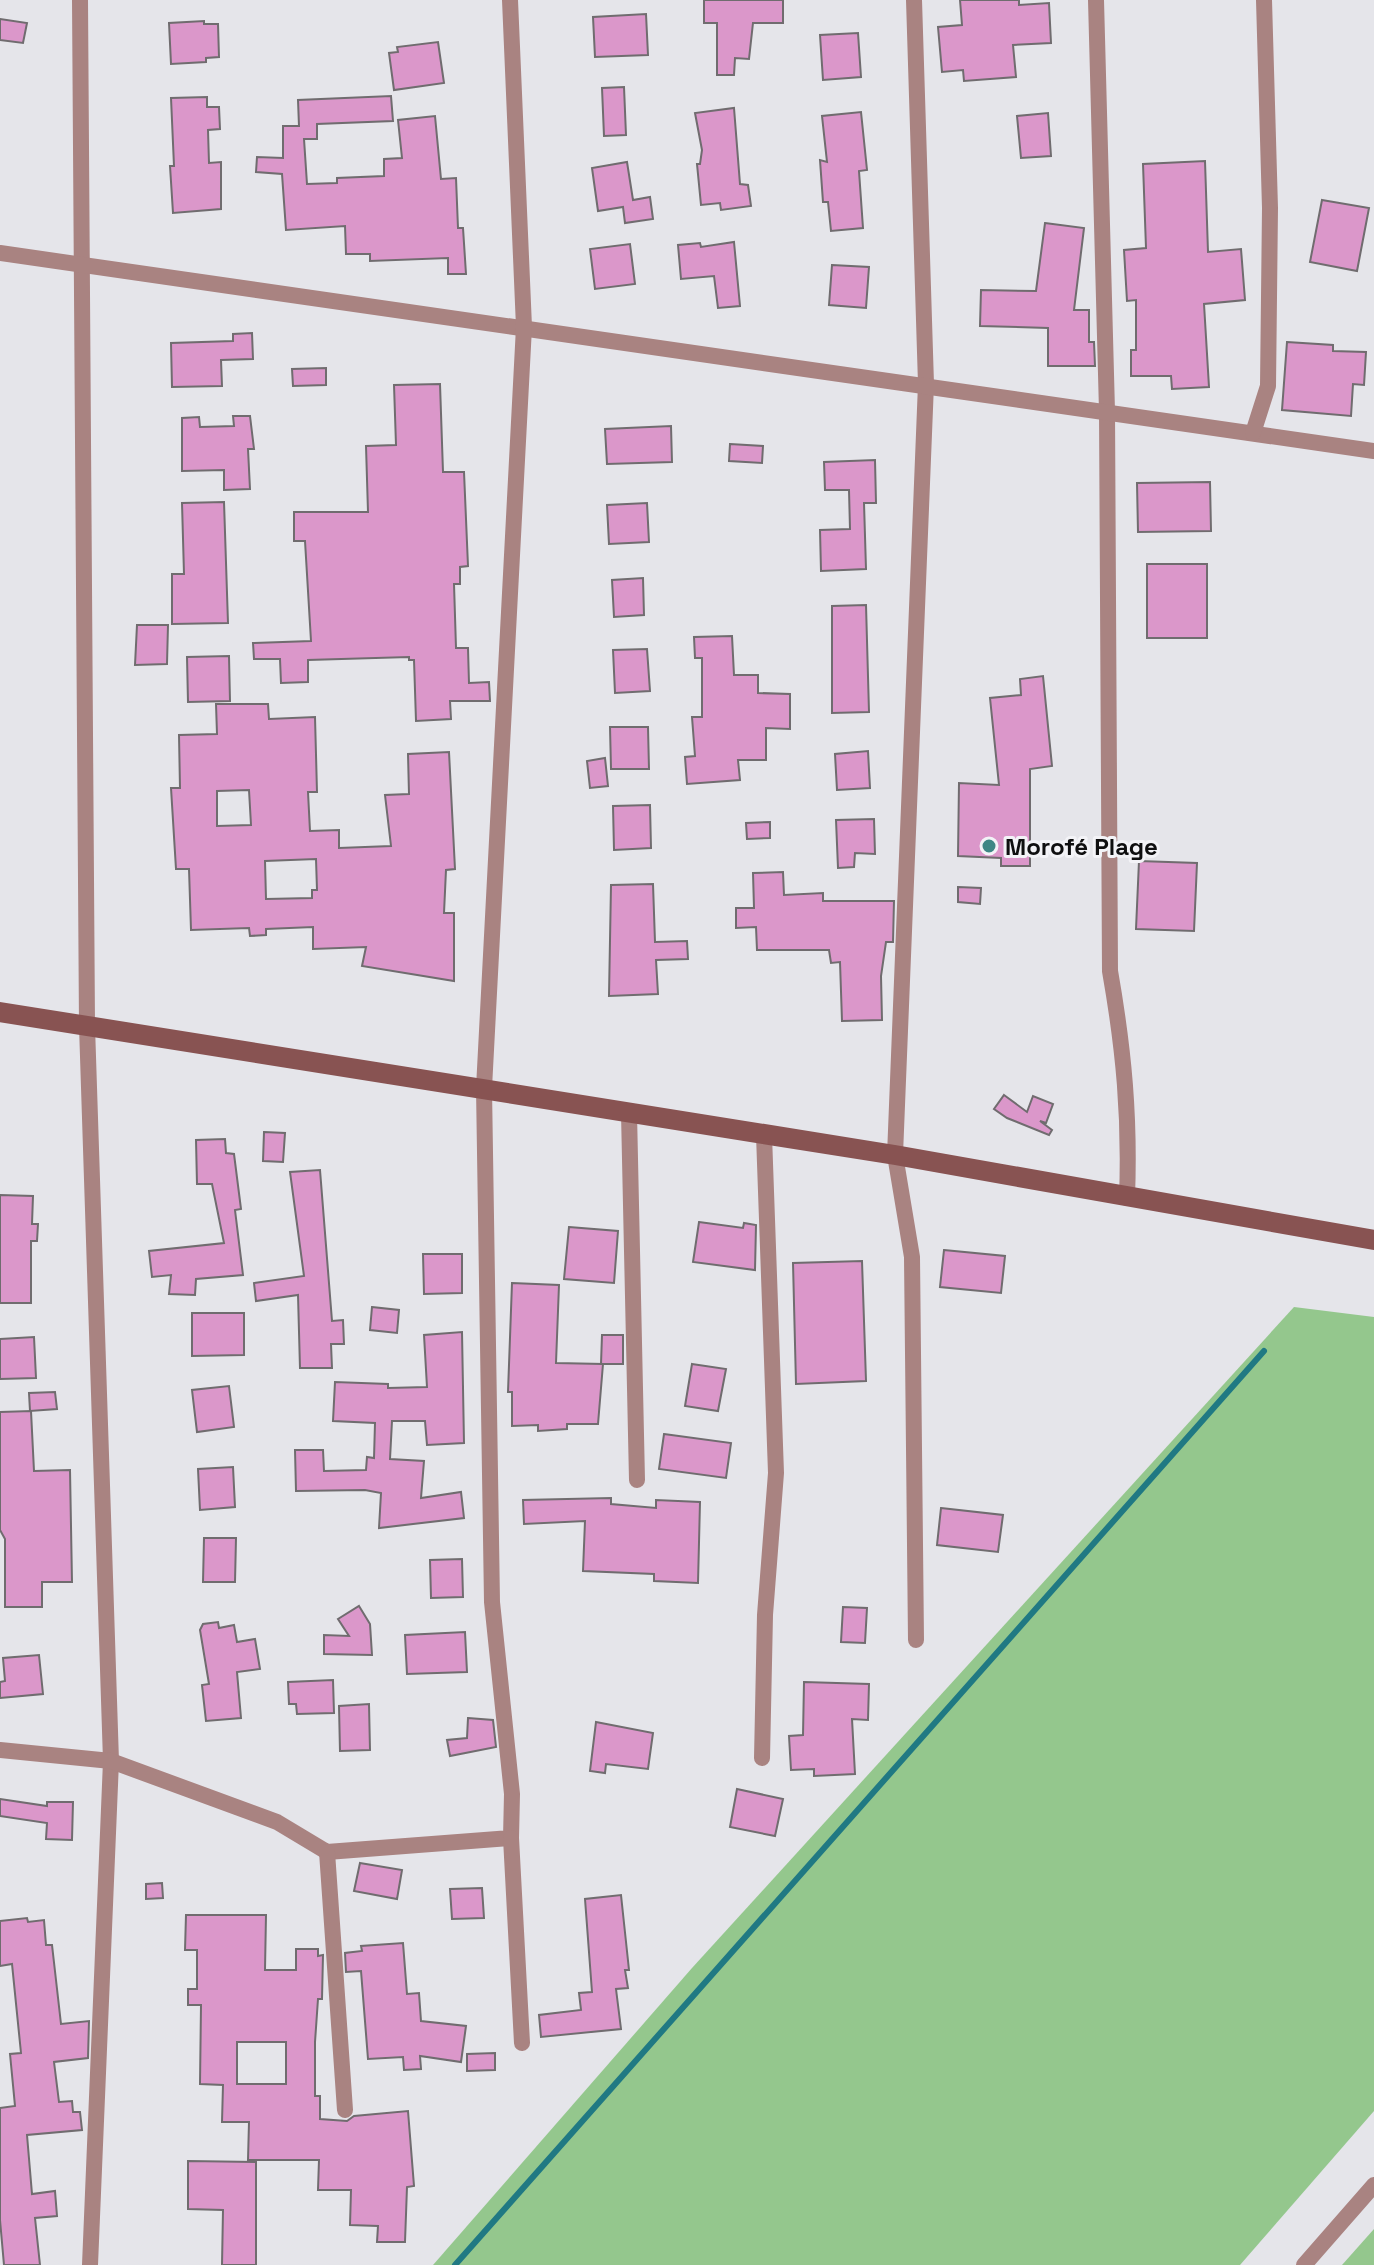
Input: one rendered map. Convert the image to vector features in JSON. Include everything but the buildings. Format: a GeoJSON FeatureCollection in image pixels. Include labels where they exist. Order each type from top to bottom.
{"type":"FeatureCollection","features":[{"type":"Feature","properties":{"kind":"street"},"geometry":{"type":"LineString","coordinates":[[80,0],[87,1026],[111,1761],[90,2265]]}},
{"type":"Feature","properties":{"kind":"street"},"geometry":{"type":"LineString","coordinates":[[510,0],[524,327],[484,1088],[492,1602],[512,1794],[511,1838],[522,2043]]}},
{"type":"Feature","properties":{"kind":"street"},"geometry":{"type":"LineString","coordinates":[[914,0],[926,384],[895,1155],[912,1257],[916,1640]]}},
{"type":"Feature","properties":{"kind":"street"},"geometry":{"type":"LineString","coordinates":[[1096,0],[1107,411],[1110,971],[1126,1059],[1129,1134],[1127,1198]]}},
{"type":"Feature","properties":{"kind":"street"},"geometry":{"type":"LineString","coordinates":[[1253,433],[1268,386],[1270,208],[1264,0]]}},
{"type":"Feature","properties":{"kind":"street"},"geometry":{"type":"LineString","coordinates":[[0,253],[1374,449]]}},
{"type":"Feature","properties":{"kind":"street"},"geometry":{"type":"LineString","coordinates":[[0,1012],[895,1155],[1374,1240]]}},
{"type":"Feature","properties":{"kind":"street"},"geometry":{"type":"LineString","coordinates":[[629,1113],[637,1480]]}},
{"type":"Feature","properties":{"kind":"street"},"geometry":{"type":"LineString","coordinates":[[762,1758],[765,1615],[776,1473],[775,1343],[764,1135]]}},
{"type":"Feature","properties":{"kind":"street"},"geometry":{"type":"LineString","coordinates":[[0,1750],[111,1761],[277,1822],[327,1852],[511,1838]]}},
{"type":"Feature","properties":{"kind":"street"},"geometry":{"type":"LineString","coordinates":[[327,1852],[345,2110]]}},
{"type":"Feature","properties":{"kind":"street"},"geometry":{"type":"LineString","coordinates":[[1304,2265],[1374,2185]]}},
{"type":"Feature","properties":{"kind":"green space"},"geometry":{"type":"Polygon","coordinates":[[[1294,1307],[1374,1317],[1374,2111],[1240,2265],[433,2265],[692,1968],[1294,1307]]]}},
{"type":"Feature","properties":{"kind":"green space"},"geometry":{"type":"Polygon","coordinates":[[[1374,2229],[1374,2265],[1342,2265],[1374,2229]]]}},
{"type":"Feature","properties":{"kind":"waterway"},"geometry":{"type":"LineString","coordinates":[[455,2265],[1264,1351]]}},
{"type":"Feature","properties":{"kind":"place","name":"Morofé Plage"},"geometry":{"type":"Point","coordinates":[989,846]}}]}
